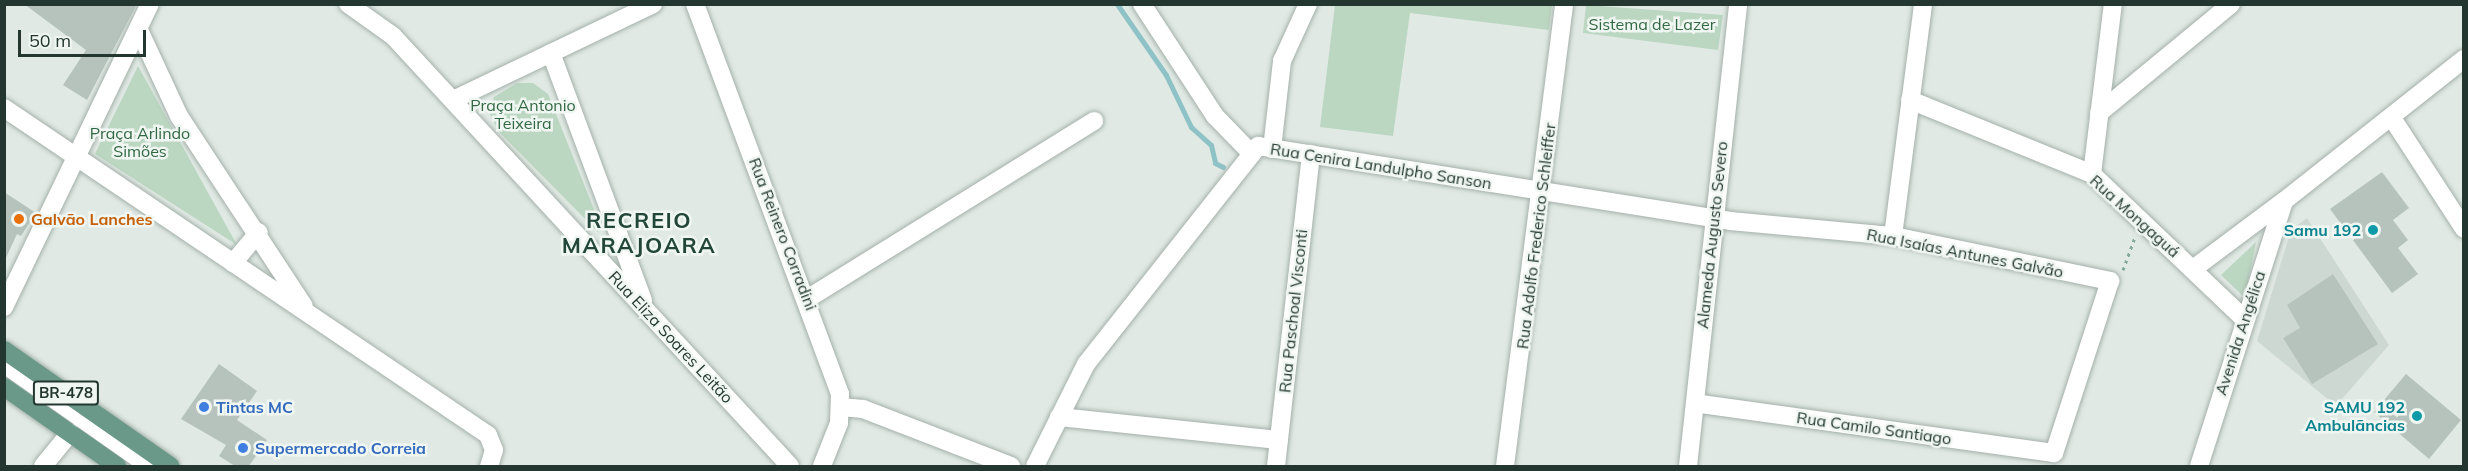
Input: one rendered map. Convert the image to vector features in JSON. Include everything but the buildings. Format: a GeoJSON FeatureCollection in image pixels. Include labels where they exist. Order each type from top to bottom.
{"type":"FeatureCollection","features":[{"type":"Feature","properties":{"kind":"main road","name":"BR-478"},"geometry":{"type":"LineString","coordinates":[[4,350],[132,458],[170,466]]}},
{"type":"Feature","properties":{"kind":"main road","name":"BR-478"},"geometry":{"type":"LineString","coordinates":[[4,387],[117,466]]}},
{"type":"Feature","properties":{"kind":"street"},"geometry":{"type":"LineString","coordinates":[[4,307],[140,30],[150,4]]}},
{"type":"Feature","properties":{"kind":"street"},"geometry":{"type":"LineString","coordinates":[[453,100],[653,4]]}},
{"type":"Feature","properties":{"kind":"street","name":"Rua Reinero Corradini"},"geometry":{"type":"LineString","coordinates":[[695,4],[807,299],[841,407]]}},
{"type":"Feature","properties":{"kind":"street"},"geometry":{"type":"LineString","coordinates":[[1142,4],[1215,116],[1252,154]]}},
{"type":"Feature","properties":{"kind":"street"},"geometry":{"type":"LineString","coordinates":[[1272,149],[1282,61],[1308,4]]}},
{"type":"Feature","properties":{"kind":"street","name":"Rua Adolfo Frederico Schleiffer"},"geometry":{"type":"LineString","coordinates":[[1505,466],[1543,191],[1564,4]]}},
{"type":"Feature","properties":{"kind":"street","name":"Alameda Augusto Severo"},"geometry":{"type":"LineString","coordinates":[[1688,466],[1713,217],[1738,4]]}},
{"type":"Feature","properties":{"kind":"street"},"geometry":{"type":"LineString","coordinates":[[1893,236],[1923,4]]}},
{"type":"Feature","properties":{"kind":"street"},"geometry":{"type":"LineString","coordinates":[[2092,174],[2113,4]]}},
{"type":"Feature","properties":{"kind":"street"},"geometry":{"type":"LineString","coordinates":[[2099,113],[2231,4]]}},
{"type":"Feature","properties":{"kind":"street","name":"Rua Eliza Soares Leitão"},"geometry":{"type":"LineString","coordinates":[[356,6],[393,36],[790,466]]}},
{"type":"Feature","properties":{"kind":"street"},"geometry":{"type":"LineString","coordinates":[[140,30],[179,116],[259,232],[308,313]]}},
{"type":"Feature","properties":{"kind":"street"},"geometry":{"type":"LineString","coordinates":[[551,53],[646,310]]}},
{"type":"Feature","properties":{"kind":"street"},"geometry":{"type":"LineString","coordinates":[[2193,269],[2392,118],[2463,59]]}},
{"type":"Feature","properties":{"kind":"street","name":"Rua Mongaguá"},"geometry":{"type":"LineString","coordinates":[[1910,100],[2092,174],[2243,318]]}},
{"type":"Feature","properties":{"kind":"street"},"geometry":{"type":"LineString","coordinates":[[4,108],[488,435],[494,450],[489,466]]}},
{"type":"Feature","properties":{"kind":"street"},"geometry":{"type":"LineString","coordinates":[[2392,118],[2463,230]]}},
{"type":"Feature","properties":{"kind":"street"},"geometry":{"type":"LineString","coordinates":[[807,299],[1094,121]]}},
{"type":"Feature","properties":{"kind":"street","name":"Rua Cenira Landulpho Sanson"},"geometry":{"type":"LineString","coordinates":[[1035,466],[1086,364],[1258,146],[1713,217]]}},
{"type":"Feature","properties":{"kind":"street","name":"Rua Paschoal Visconti"},"geometry":{"type":"LineString","coordinates":[[1276,466],[1311,154]]}},
{"type":"Feature","properties":{"kind":"street","name":"Avenida Angélica"},"geometry":{"type":"LineString","coordinates":[[2199,466],[2243,318],[2284,201]]}},
{"type":"Feature","properties":{"kind":"street","name":"Rua Isaías Antunes Galvão"},"geometry":{"type":"LineString","coordinates":[[1713,217],[1893,236],[2110,280]]}},
{"type":"Feature","properties":{"kind":"street"},"geometry":{"type":"LineString","coordinates":[[233,262],[259,232]]}},
{"type":"Feature","properties":{"kind":"street","name":"Rua Camilo Santiago"},"geometry":{"type":"LineString","coordinates":[[1695,403],[2054,453],[2110,280]]}},
{"type":"Feature","properties":{"kind":"street"},"geometry":{"type":"LineString","coordinates":[[4,364],[132,458]]}},
{"type":"Feature","properties":{"kind":"street"},"geometry":{"type":"LineString","coordinates":[[4,381],[149,466]]}},
{"type":"Feature","properties":{"kind":"street"},"geometry":{"type":"LineString","coordinates":[[822,466],[841,407],[863,409],[1011,466]]}},
{"type":"Feature","properties":{"kind":"street"},"geometry":{"type":"LineString","coordinates":[[1059,417],[1279,440]]}},
{"type":"Feature","properties":{"kind":"street"},"geometry":{"type":"LineString","coordinates":[[43,466],[70,433]]}},
{"type":"Feature","properties":{"kind":"path"},"geometry":{"type":"LineString","coordinates":[[2110,280],[2122,275],[2136,236],[2147,225]]}},
{"type":"Feature","properties":{"kind":"shaded area"},"geometry":{"type":"Polygon","coordinates":[[[2307,218],[2389,345],[2336,406],[2257,341],[2291,230],[2307,218]]]}},
{"type":"Feature","properties":{"kind":"green space"},"geometry":{"type":"Polygon","coordinates":[[[1335,4],[1552,5],[1549,30],[1410,13],[1393,136],[1320,127],[1335,4]]]}},
{"type":"Feature","properties":{"kind":"green space","name":"Sistema de Lazer"},"geometry":{"type":"Polygon","coordinates":[[[1586,5],[1723,15],[1718,50],[1583,33],[1586,5]]]}},
{"type":"Feature","properties":{"kind":"green space","name":"Praça Arlindo Simões"},"geometry":{"type":"Polygon","coordinates":[[[138,66],[237,245],[95,154],[138,66]]]}},
{"type":"Feature","properties":{"kind":"green space","name":"Praça Antonio Teixeira"},"geometry":{"type":"Polygon","coordinates":[[[517,83],[533,83],[548,94],[601,227],[598,232],[499,132],[490,114],[494,97],[517,83]]]}},
{"type":"Feature","properties":{"kind":"green space"},"geometry":{"type":"Polygon","coordinates":[[[2256,242],[2245,298],[2221,275],[2256,242]]]}},
{"type":"Feature","properties":{"kind":"waterway"},"geometry":{"type":"LineString","coordinates":[[1117,4],[1166,75],[1191,127],[1211,145],[1215,163],[1223,167]]}},
{"type":"Feature","properties":{"kind":"place","name":"Galvão Lanches"},"geometry":{"type":"Point","coordinates":[19,219]}},
{"type":"Feature","properties":{"kind":"place","name":"Samu 192"},"geometry":{"type":"Point","coordinates":[2373,230]}},
{"type":"Feature","properties":{"kind":"place","name":"Tintas MC"},"geometry":{"type":"Point","coordinates":[204,407]}},
{"type":"Feature","properties":{"kind":"place","name":"SAMU 192 Ambulãncias"},"geometry":{"type":"Point","coordinates":[2417,416]}},
{"type":"Feature","properties":{"kind":"place","name":"Supermercado Correia"},"geometry":{"type":"Point","coordinates":[243,448]}},
{"type":"Feature","properties":{"kind":"district","name":"RECREIO MARAJOARA"},"geometry":{"type":"Point","coordinates":[639,232]}}]}
